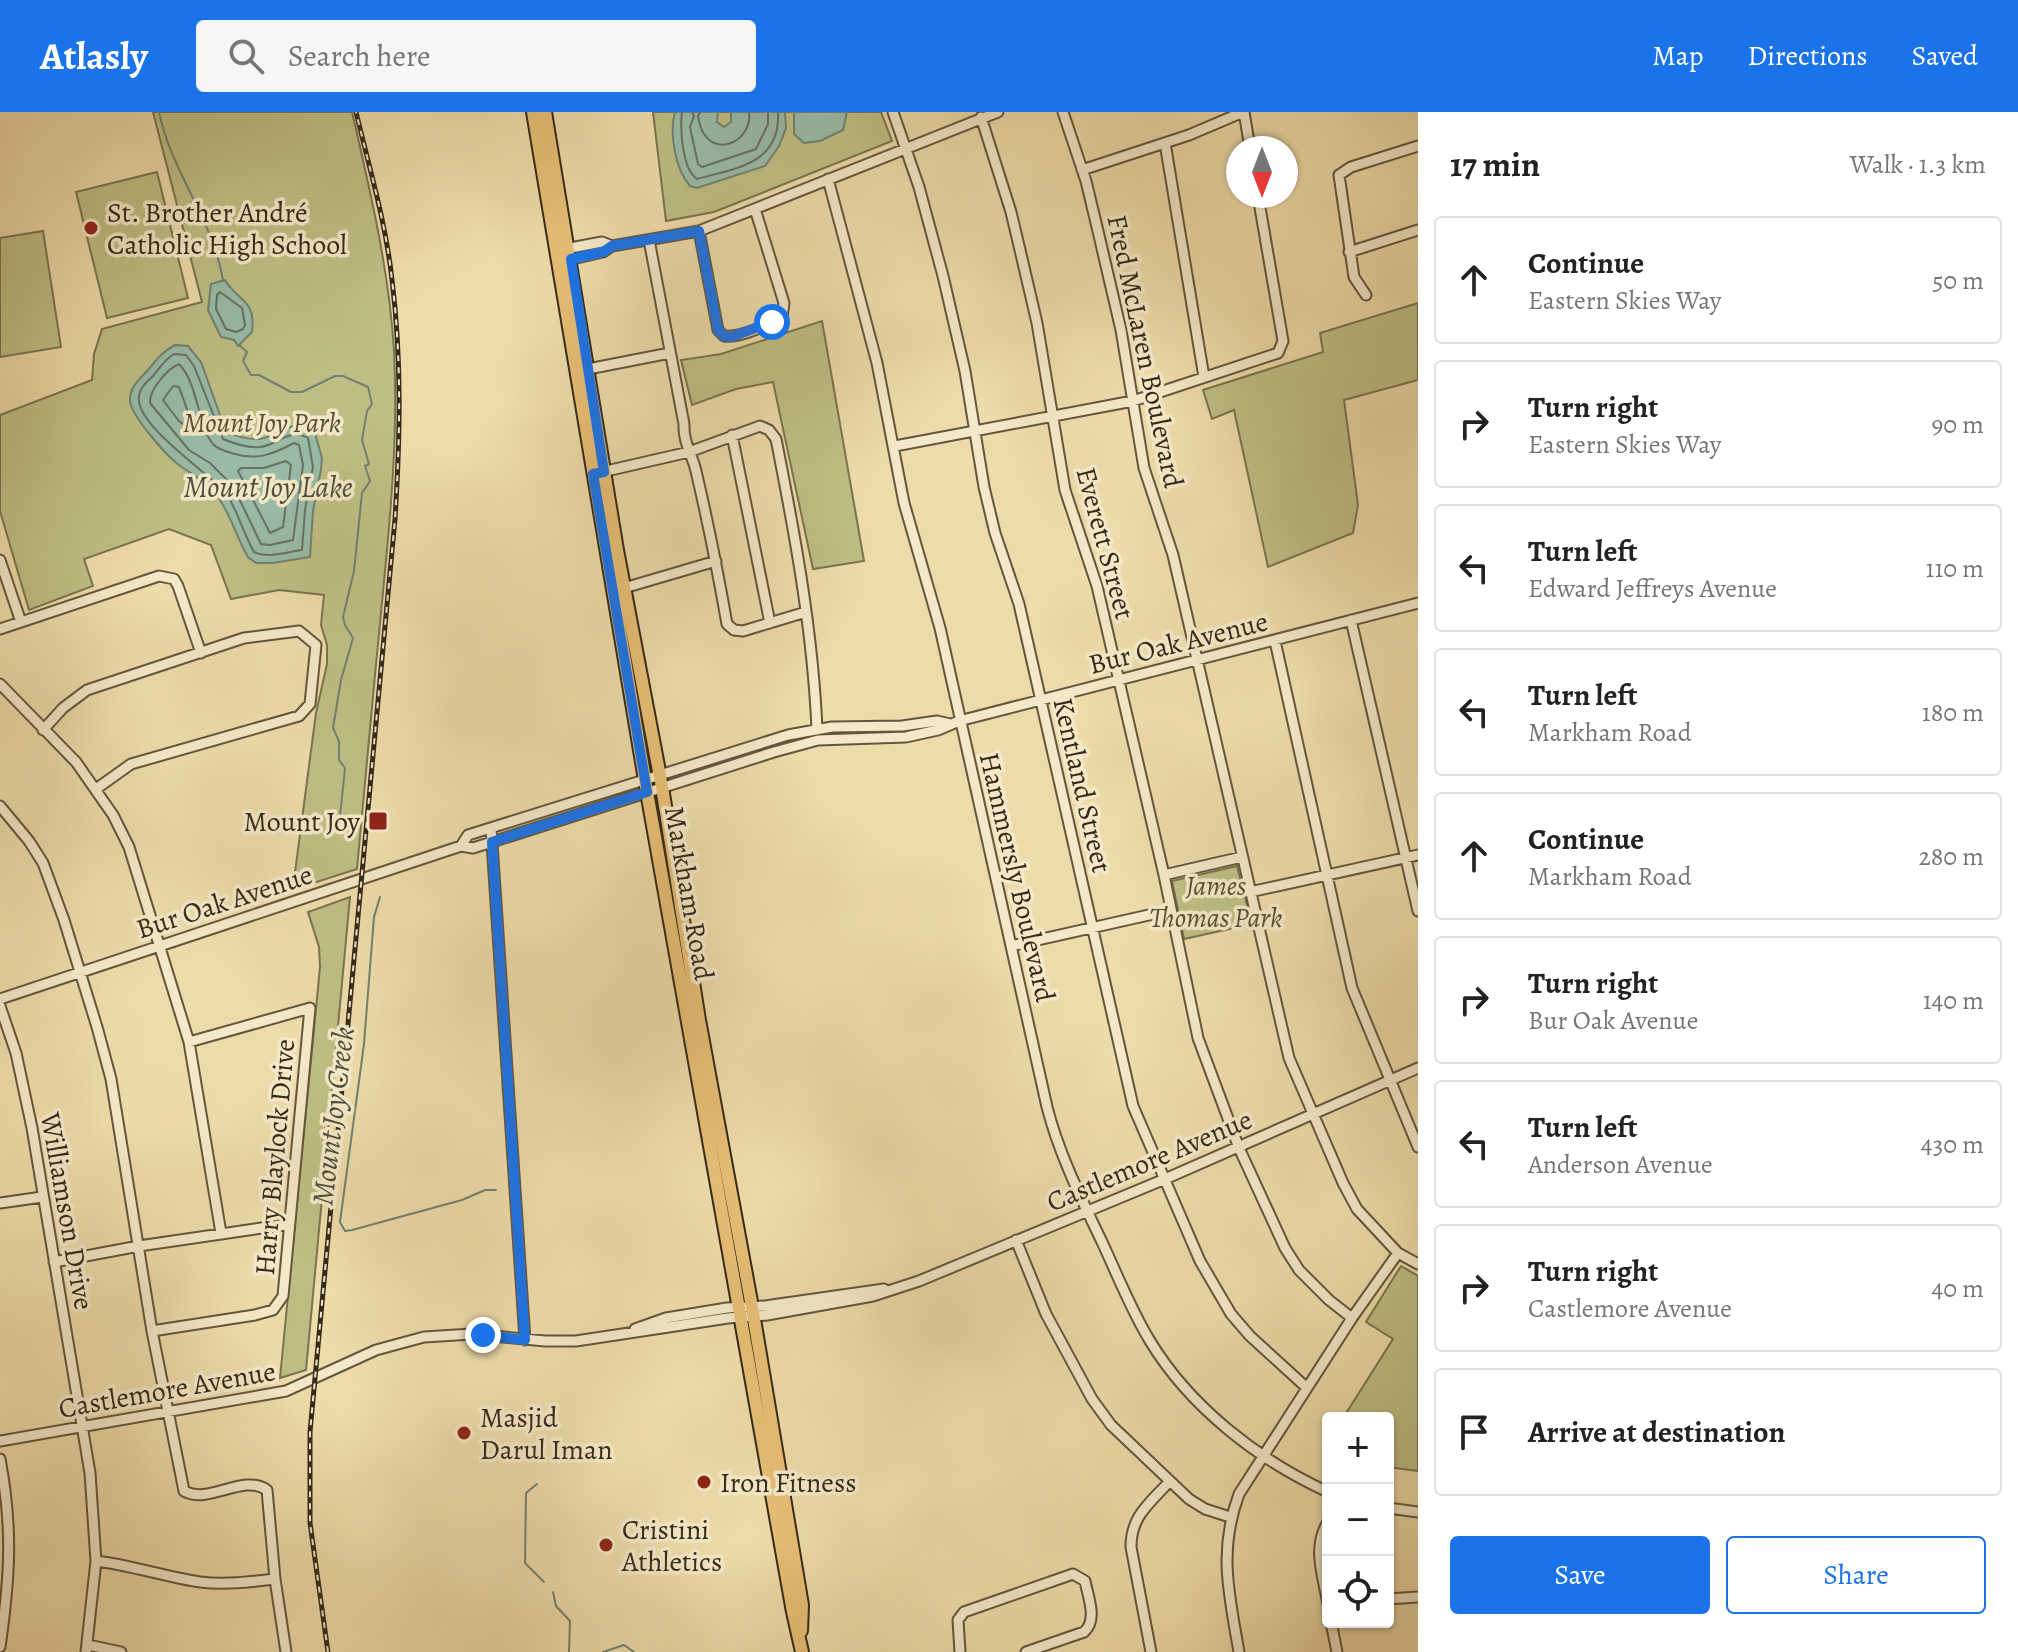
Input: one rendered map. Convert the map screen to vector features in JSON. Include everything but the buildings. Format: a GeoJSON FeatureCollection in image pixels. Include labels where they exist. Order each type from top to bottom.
{"type":"FeatureCollection","features":[{"type":"Feature","properties":{"kind":"main road","name":"Markham Road"},"geometry":{"type":"LineString","coordinates":[[533,112],[588,369],[599,473],[660,782],[747,1312]]}},
{"type":"Feature","properties":{"kind":"main road","name":"Markham Road"},"geometry":{"type":"LineString","coordinates":[[545,112],[563,255],[646,786],[802,1605],[802,1652]]}},
{"type":"Feature","properties":{"kind":"street","name":"Kentland Street"},"geometry":{"type":"LineString","coordinates":[[893,112],[952,313],[984,487],[995,533],[1019,604],[1042,699],[1133,1106],[1200,1261],[1231,1314],[1250,1336],[1307,1388]]}},
{"type":"Feature","properties":{"kind":"street"},"geometry":{"type":"LineString","coordinates":[[563,255],[603,252],[612,246],[699,231],[998,112]]}},
{"type":"Feature","properties":{"kind":"street","name":"Fred McLaren Boulevard"},"geometry":{"type":"LineString","coordinates":[[1063,112],[1082,170],[1121,330],[1144,468],[1173,555],[1289,1058],[1357,1209],[1398,1253],[1418,1264]]}},
{"type":"Feature","properties":{"kind":"street"},"geometry":{"type":"LineString","coordinates":[[1082,170],[1165,143],[1244,112],[1248,136]]}},
{"type":"Feature","properties":{"kind":"street","name":"Everett Street"},"geometry":{"type":"LineString","coordinates":[[981,117],[1011,212],[1037,323],[1065,490],[1097,586],[1198,1038],[1271,1223],[1299,1270],[1352,1318]]}},
{"type":"Feature","properties":{"kind":"street"},"geometry":{"type":"LineString","coordinates":[[1165,143],[1204,377]]}},
{"type":"Feature","properties":{"kind":"street"},"geometry":{"type":"LineString","coordinates":[[1366,295],[1354,277],[1338,184],[1341,172],[1418,146]]}},
{"type":"Feature","properties":{"kind":"street","name":"Hammersly Boulevard"},"geometry":{"type":"LineString","coordinates":[[828,179],[877,363],[904,503],[940,628],[954,722],[974,774],[1053,1132],[1149,1340],[1171,1370],[1201,1404],[1261,1456],[1322,1489]]}},
{"type":"Feature","properties":{"kind":"street"},"geometry":{"type":"LineString","coordinates":[[895,446],[1053,419],[1133,401],[1274,355],[1282,346],[1260,208]]}},
{"type":"Feature","properties":{"kind":"street"},"geometry":{"type":"LineString","coordinates":[[699,231],[718,330],[724,336],[731,337],[772,322],[782,318],[784,303],[755,209]]}},
{"type":"Feature","properties":{"kind":"street"},"geometry":{"type":"LineString","coordinates":[[1349,252],[1418,230]]}},
{"type":"Feature","properties":{"kind":"street"},"geometry":{"type":"LineString","coordinates":[[649,240],[684,424],[683,438],[695,466],[727,624],[734,630],[743,631],[806,612]]}},
{"type":"Feature","properties":{"kind":"street"},"geometry":{"type":"LineString","coordinates":[[588,369],[670,353]]}},
{"type":"Feature","properties":{"kind":"street"},"geometry":{"type":"LineString","coordinates":[[599,473],[689,452],[760,426],[769,430],[776,439],[797,544],[817,730]]}},
{"type":"Feature","properties":{"kind":"street"},"geometry":{"type":"LineString","coordinates":[[732,435],[770,623]]}},
{"type":"Feature","properties":{"kind":"street"},"geometry":{"type":"LineString","coordinates":[[0,560],[21,622]]}},
{"type":"Feature","properties":{"kind":"street"},"geometry":{"type":"LineString","coordinates":[[624,588],[716,561]]}},
{"type":"Feature","properties":{"kind":"street"},"geometry":{"type":"LineString","coordinates":[[0,629],[159,576],[174,579],[178,586],[201,653]]}},
{"type":"Feature","properties":{"kind":"street","name":"Bur Oak Avenue"},"geometry":{"type":"LineString","coordinates":[[461,846],[468,835],[491,828],[818,740],[906,737],[938,730],[954,722],[1418,603]]}},
{"type":"Feature","properties":{"kind":"street"},"geometry":{"type":"LineString","coordinates":[[1351,620],[1418,911]]}},
{"type":"Feature","properties":{"kind":"street"},"geometry":{"type":"LineString","coordinates":[[43,730],[63,708],[87,690],[244,638],[299,631],[316,645],[310,704],[299,716],[131,764],[96,789]]}},
{"type":"Feature","properties":{"kind":"street"},"geometry":{"type":"LineString","coordinates":[[1275,641],[1352,988],[1418,1147]]}},
{"type":"Feature","properties":{"kind":"street"},"geometry":{"type":"LineString","coordinates":[[0,684],[76,762],[113,815],[129,847],[189,1042],[221,1233]]}},
{"type":"Feature","properties":{"kind":"street","name":"Bur Oak Avenue"},"geometry":{"type":"LineString","coordinates":[[660,782],[788,735],[817,730],[954,722]]}},
{"type":"Feature","properties":{"kind":"street","name":"Bur Oak Avenue"},"geometry":{"type":"LineString","coordinates":[[0,999],[461,846],[473,848],[492,842],[646,786]]}},
{"type":"Feature","properties":{"kind":"street"},"geometry":{"type":"LineString","coordinates":[[0,806],[43,863],[80,972],[111,1079],[152,1331],[184,1491],[195,1495],[250,1485],[260,1485],[267,1490],[275,1579],[286,1652]]}},
{"type":"Feature","properties":{"kind":"street"},"geometry":{"type":"LineString","coordinates":[[491,828],[525,1340]]}},
{"type":"Feature","properties":{"kind":"street"},"geometry":{"type":"LineString","coordinates":[[1250,892],[1418,855]]}},
{"type":"Feature","properties":{"kind":"street"},"geometry":{"type":"LineString","coordinates":[[1164,875],[1242,857]]}},
{"type":"Feature","properties":{"kind":"street"},"geometry":{"type":"LineString","coordinates":[[1011,946],[1171,910]]}},
{"type":"Feature","properties":{"kind":"street","name":"Williamson Drive"},"geometry":{"type":"LineString","coordinates":[[0,1006],[16,1053],[32,1128],[83,1427],[93,1501],[96,1561],[87,1648]]}},
{"type":"Feature","properties":{"kind":"street","name":"Harry Blaylock Drive"},"geometry":{"type":"LineString","coordinates":[[152,1331],[273,1310],[283,1296],[310,1008],[189,1042]]}},
{"type":"Feature","properties":{"kind":"street","name":"Castlemore Avenue"},"geometry":{"type":"LineString","coordinates":[[0,1441],[286,1391],[360,1356],[408,1340],[462,1334],[576,1341],[855,1291],[896,1288],[1239,1148],[1313,1112],[1418,1068]]}},
{"type":"Feature","properties":{"kind":"street"},"geometry":{"type":"LineString","coordinates":[[0,1203],[42,1197]]}},
{"type":"Feature","properties":{"kind":"street"},"geometry":{"type":"LineString","coordinates":[[54,1262],[289,1224]]}},
{"type":"Feature","properties":{"kind":"street"},"geometry":{"type":"LineString","coordinates":[[1016,1240],[1046,1314],[1092,1399],[1111,1425],[1169,1482],[1205,1509],[1230,1517]]}},
{"type":"Feature","properties":{"kind":"street"},"geometry":{"type":"LineString","coordinates":[[1239,1652],[1225,1570],[1225,1547],[1230,1517],[1239,1494],[1352,1318],[1398,1253]]}},
{"type":"Feature","properties":{"kind":"street"},"geometry":{"type":"LineString","coordinates":[[0,1459],[7,1496],[10,1550],[0,1647]]}},
{"type":"Feature","properties":{"kind":"street"},"geometry":{"type":"LineString","coordinates":[[1151,1652],[1131,1547],[1131,1531],[1142,1512],[1169,1482]]}},
{"type":"Feature","properties":{"kind":"street"},"geometry":{"type":"LineString","coordinates":[[1394,1509],[1418,1512]]}},
{"type":"Feature","properties":{"kind":"street"},"geometry":{"type":"LineString","coordinates":[[1322,1531],[1319,1546],[1322,1565]]}},
{"type":"Feature","properties":{"kind":"street"},"geometry":{"type":"LineString","coordinates":[[96,1561],[203,1582],[275,1579]]}},
{"type":"Feature","properties":{"kind":"street"},"geometry":{"type":"LineString","coordinates":[[960,1652],[958,1620],[964,1612],[1073,1574],[1085,1581],[1092,1620],[1089,1628],[1026,1652]]}},
{"type":"Feature","properties":{"kind":"street"},"geometry":{"type":"LineString","coordinates":[[1394,1599],[1418,1597]]}},
{"type":"Feature","properties":{"kind":"street"},"geometry":{"type":"LineString","coordinates":[[1332,1628],[1337,1652]]}},
{"type":"Feature","properties":{"kind":"street"},"geometry":{"type":"LineString","coordinates":[[87,1648],[121,1652]]}},
{"type":"Feature","properties":{"kind":"green space","name":"Mount Joy Park"},"geometry":{"type":"Polygon","coordinates":[[[153,112],[352,112],[378,230],[394,350],[394,457],[357,869],[301,887],[295,872],[316,713],[327,664],[327,645],[321,625],[324,595],[279,590],[231,599],[211,545],[169,529],[84,559],[93,586],[29,610],[0,511],[0,415],[92,380],[94,354],[102,329],[202,302],[153,112]]]}},
{"type":"Feature","properties":{"kind":"green space"},"geometry":{"type":"Polygon","coordinates":[[[653,112],[881,112],[892,141],[714,212],[666,221],[653,112]]]}},
{"type":"Feature","properties":{"kind":"green space"},"geometry":{"type":"Polygon","coordinates":[[[157,172],[188,298],[107,318],[76,192],[157,172]]]}},
{"type":"Feature","properties":{"kind":"green space"},"geometry":{"type":"Polygon","coordinates":[[[43,231],[61,347],[0,357],[0,238],[43,231]]]}},
{"type":"Feature","properties":{"kind":"green space"},"geometry":{"type":"Polygon","coordinates":[[[1418,303],[1418,380],[1344,400],[1358,505],[1353,533],[1268,567],[1234,410],[1212,419],[1203,390],[1323,352],[1320,333],[1418,303]]]}},
{"type":"Feature","properties":{"kind":"green space"},"geometry":{"type":"Polygon","coordinates":[[[822,321],[864,561],[813,569],[773,382],[736,389],[692,405],[681,360],[721,354],[822,321]]]}},
{"type":"Feature","properties":{"kind":"green space","name":"James Thomas Park"},"geometry":{"type":"Polygon","coordinates":[[[1237,866],[1252,924],[1184,939],[1172,881],[1237,866]]]}},
{"type":"Feature","properties":{"kind":"green space"},"geometry":{"type":"Polygon","coordinates":[[[350,897],[306,1370],[280,1378],[320,967],[319,947],[308,912],[350,897]]]}},
{"type":"Feature","properties":{"kind":"green space"},"geometry":{"type":"Polygon","coordinates":[[[1401,1266],[1418,1276],[1418,1471],[1394,1468],[1394,1412],[1347,1412],[1393,1339],[1366,1322],[1401,1266]]]}},
{"type":"Feature","properties":{"kind":"water"},"geometry":{"type":"Polygon","coordinates":[[[675,112],[718,112],[717,122],[724,127],[731,122],[731,112],[785,112],[786,128],[779,146],[765,166],[697,188],[690,186],[677,161],[673,130],[675,112]]]}},
{"type":"Feature","properties":{"kind":"water"},"geometry":{"type":"Polygon","coordinates":[[[794,112],[847,112],[843,130],[820,141],[804,143],[794,134],[794,112]]]}},
{"type":"Feature","properties":{"kind":"water"},"geometry":{"type":"Polygon","coordinates":[[[225,280],[249,307],[253,321],[252,332],[238,346],[234,340],[221,337],[208,310],[211,284],[225,280]]]}},
{"type":"Feature","properties":{"kind":"water","name":"Mount Joy Lake"},"geometry":{"type":"Polygon","coordinates":[[[175,345],[188,346],[201,362],[226,432],[259,439],[300,426],[315,433],[322,458],[313,511],[310,557],[256,563],[248,557],[217,496],[166,453],[137,416],[130,401],[133,387],[160,356],[175,345]]]}},
{"type":"Feature","properties":{"kind":"waterway","name":"Mount Joy Creek"},"geometry":{"type":"LineString","coordinates":[[159,112],[173,155],[210,237],[223,280]]}},
{"type":"Feature","properties":{"kind":"waterway","name":"Mount Joy Creek"},"geometry":{"type":"LineString","coordinates":[[239,345],[247,352],[243,361],[251,375],[259,375],[291,392],[302,392],[335,376],[343,376],[368,387],[372,404],[367,411],[362,440],[370,481],[362,493],[354,571],[343,617],[353,638],[341,680],[333,728],[339,741],[339,760],[345,768],[340,817],[352,839]]}},
{"type":"Feature","properties":{"kind":"waterway","name":"Mount Joy Creek"},"geometry":{"type":"LineString","coordinates":[[380,897],[374,917],[364,1044],[340,1222],[345,1231],[352,1230],[462,1200],[485,1190],[496,1190]]}},
{"type":"Feature","properties":{"kind":"waterway","name":"Mount Joy Creek"},"geometry":{"type":"LineString","coordinates":[[537,1484],[526,1493],[525,1563],[544,1582]]}},
{"type":"Feature","properties":{"kind":"waterway","name":"Mount Joy Creek"},"geometry":{"type":"LineString","coordinates":[[553,1592],[556,1606],[570,1621],[569,1652]]}},
{"type":"Feature","properties":{"kind":"waterway","name":"Mount Joy Creek"},"geometry":{"type":"LineString","coordinates":[[603,1652],[624,1645],[634,1652]]}},
{"type":"Feature","properties":{"kind":"railway"},"geometry":{"type":"LineString","coordinates":[[328,1652],[310,1523],[310,1432],[395,519],[399,429],[399,370],[389,259],[356,112]]}},
{"type":"Feature","properties":{"kind":"place","name":"St. Brother André Catholic High School"},"geometry":{"type":"Point","coordinates":[91,228]}},
{"type":"Feature","properties":{"kind":"place","name":"Mount Joy"},"geometry":{"type":"Point","coordinates":[378,821]}},
{"type":"Feature","properties":{"kind":"place","name":"Masjid Darul Iman"},"geometry":{"type":"Point","coordinates":[464,1433]}},
{"type":"Feature","properties":{"kind":"place","name":"Iron Fitness"},"geometry":{"type":"Point","coordinates":[704,1482]}},
{"type":"Feature","properties":{"kind":"place","name":"Cristini Athletics"},"geometry":{"type":"Point","coordinates":[606,1545]}},
{"type":"Feature","properties":{"kind":"route"},"geometry":{"type":"LineString","coordinates":[[483,1335],[525,1340],[492,842],[647,792],[593,474],[604,472],[571,259],[603,252],[612,246],[699,231],[718,330],[724,336],[731,337],[772,322]]}}]}
